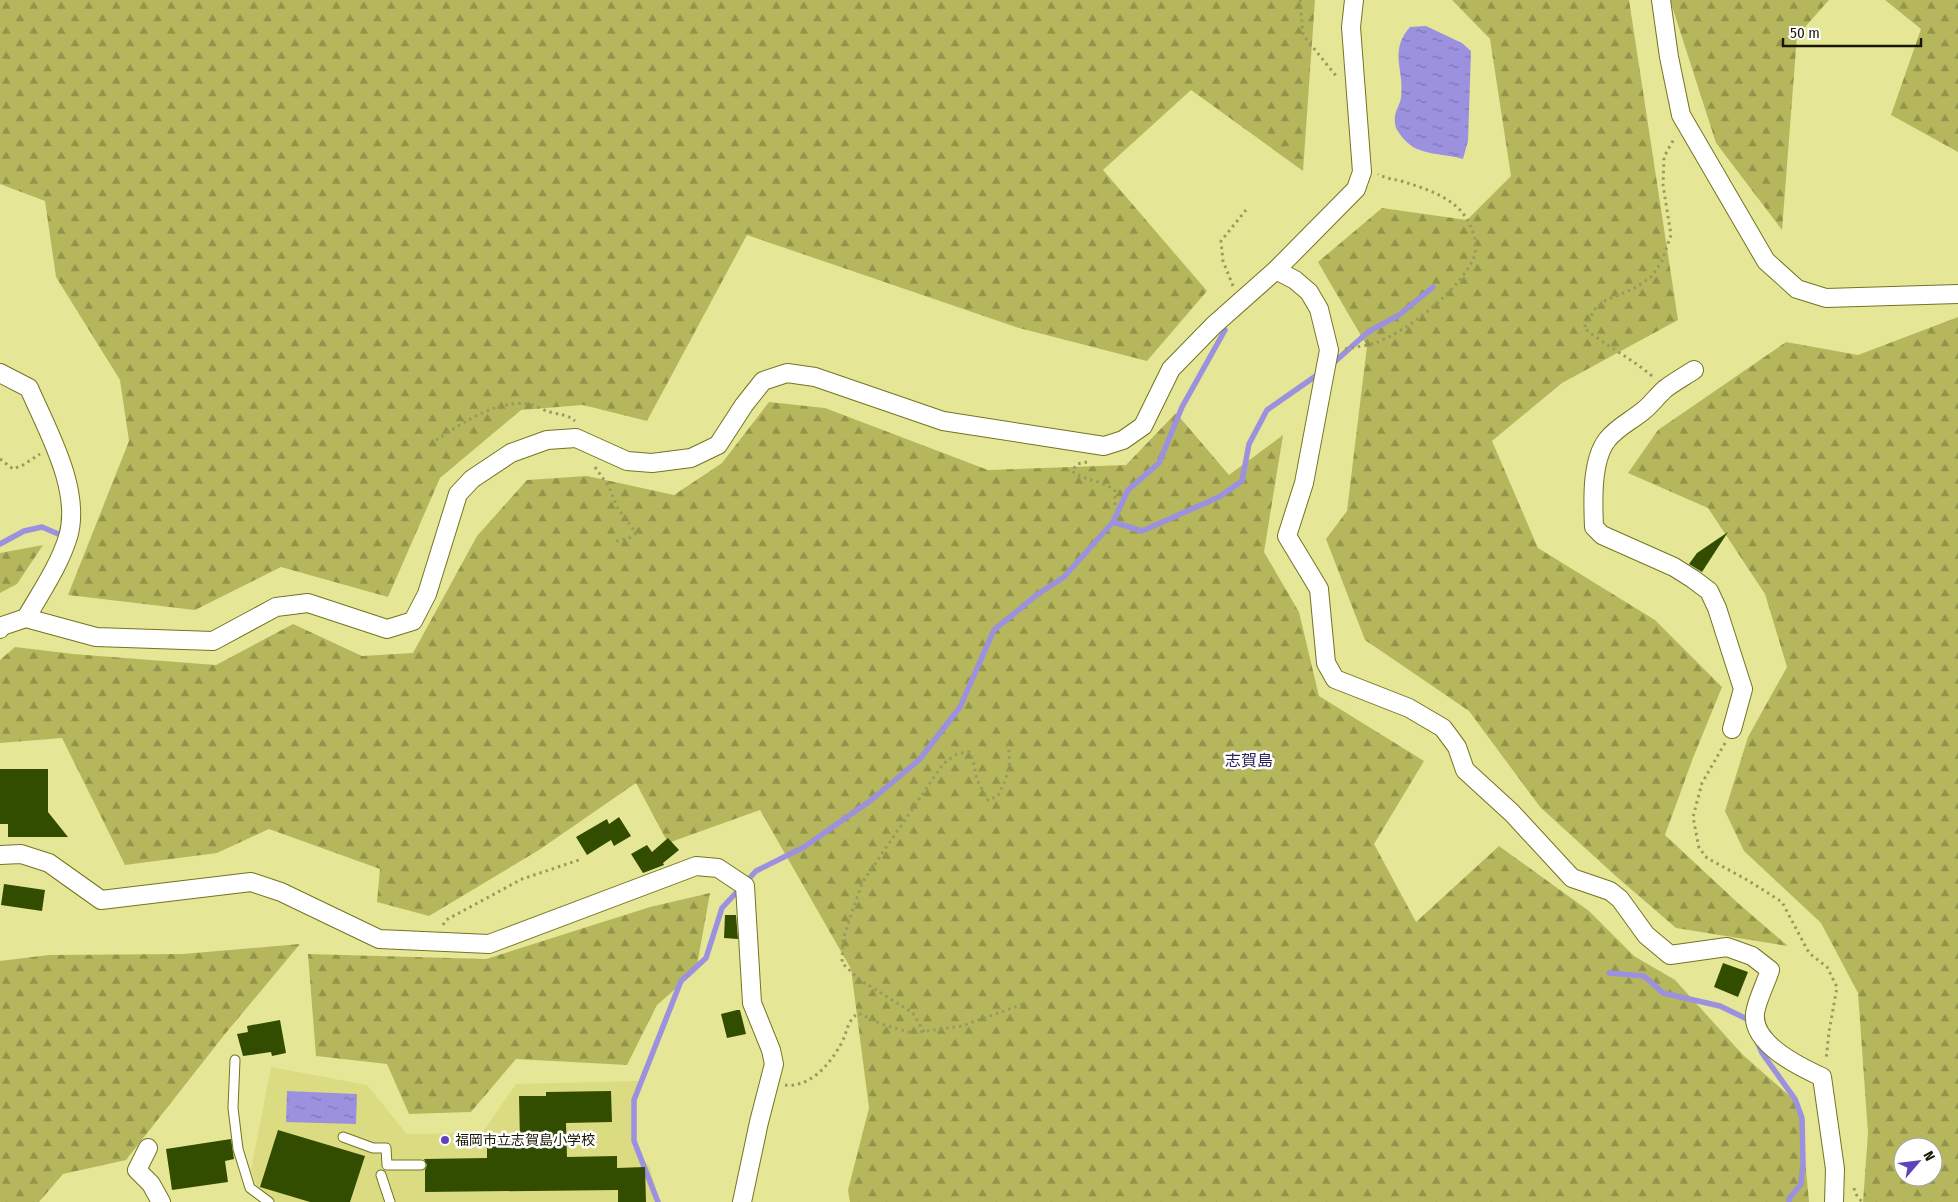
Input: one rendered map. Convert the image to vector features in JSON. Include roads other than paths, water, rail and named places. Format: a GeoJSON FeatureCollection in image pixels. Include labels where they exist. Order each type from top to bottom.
{"type":"FeatureCollection","features":[{"type":"Feature","properties":{"kind":"street"},"geometry":{"type":"LineString","coordinates":[[0,629],[2,626],[26,618],[96,637],[213,641],[276,607],[308,603],[388,629],[413,621],[427,594],[458,494],[472,479],[511,453],[547,440],[576,438],[627,461],[652,463],[691,458],[718,445],[744,404],[763,381],[787,372],[815,377],[943,421],[1104,446],[1123,440],[1143,426],[1171,369],[1214,324],[1276,270],[1356,189],[1362,172],[1351,28],[1354,0]]}},
{"type":"Feature","properties":{"kind":"street"},"geometry":{"type":"LineString","coordinates":[[1661,0],[1669,57],[1681,115],[1766,261],[1797,289],[1826,298],[1958,294]]}},
{"type":"Feature","properties":{"kind":"street"},"geometry":{"type":"LineString","coordinates":[[1276,270],[1294,280],[1309,292],[1319,309],[1330,350],[1304,483],[1287,536],[1319,589],[1326,663],[1335,680],[1410,708],[1443,728],[1458,747],[1465,770],[1512,813],[1572,878],[1610,891],[1620,900],[1646,934],[1670,955],[1726,947],[1752,956],[1770,970],[1755,1015],[1760,1036],[1798,1066],[1822,1077],[1834,1168],[1834,1202]]}},
{"type":"Feature","properties":{"kind":"street"},"geometry":{"type":"LineString","coordinates":[[1694,370],[1666,388],[1644,410],[1625,423],[1607,441],[1599,458],[1595,479],[1593,500],[1594,527],[1602,535],[1674,568],[1693,579],[1709,592],[1717,608],[1743,689],[1732,729]]}},
{"type":"Feature","properties":{"kind":"street"},"geometry":{"type":"LineString","coordinates":[[0,373],[29,388],[68,484],[71,509],[69,535],[58,564],[26,618]]}},
{"type":"Feature","properties":{"kind":"street"},"geometry":{"type":"LineString","coordinates":[[0,855],[21,854],[49,862],[101,900],[251,882],[281,892],[379,939],[489,944],[696,866],[718,868],[745,886],[752,1003],[772,1050],[774,1064],[758,1122],[742,1202]]}},
{"type":"Feature","properties":{"kind":"street"},"geometry":{"type":"LineString","coordinates":[[148,1148],[137,1170],[151,1184],[161,1202]]}},
{"type":"Feature","properties":{"kind":"lane"},"geometry":{"type":"LineString","coordinates":[[235,1060],[233,1108],[238,1149],[250,1188],[269,1202]]}},
{"type":"Feature","properties":{"kind":"lane"},"geometry":{"type":"LineString","coordinates":[[343,1137],[373,1148],[386,1148],[386,1165],[421,1165]]}},
{"type":"Feature","properties":{"kind":"lane"},"geometry":{"type":"LineString","coordinates":[[381,1175],[390,1202]]}},
{"type":"Feature","properties":{"kind":"water"},"geometry":{"type":"Polygon","coordinates":[[[1426,26],[1462,43],[1471,51],[1468,141],[1463,159],[1419,150],[1406,142],[1396,128],[1395,115],[1401,98],[1402,88],[1399,61],[1400,45],[1403,36],[1410,27],[1426,26]]]}},
{"type":"Feature","properties":{"kind":"water"},"geometry":{"type":"Polygon","coordinates":[[[287,1091],[357,1094],[356,1124],[286,1122],[287,1091]]]}},
{"type":"Feature","properties":{"kind":"waterway"},"geometry":{"type":"LineString","coordinates":[[1330,366],[1368,332],[1399,315],[1433,287]]}},
{"type":"Feature","properties":{"kind":"waterway"},"geometry":{"type":"LineString","coordinates":[[658,1202],[634,1141],[634,1100],[681,981],[706,958],[722,908],[756,871],[804,847],[870,801],[919,760],[960,707],[994,630],[1038,594],[1064,577],[1113,522],[1128,490],[1159,463],[1182,407],[1225,330]]}},
{"type":"Feature","properties":{"kind":"waterway"},"geometry":{"type":"LineString","coordinates":[[1113,522],[1142,531],[1219,497],[1242,481],[1249,444],[1267,410],[1320,373]]}},
{"type":"Feature","properties":{"kind":"waterway"},"geometry":{"type":"LineString","coordinates":[[0,544],[24,531],[42,527],[63,536]]}},
{"type":"Feature","properties":{"kind":"waterway"},"geometry":{"type":"LineString","coordinates":[[1609,973],[1644,976],[1663,993],[1720,1006],[1747,1019],[1750,1024]]}},
{"type":"Feature","properties":{"kind":"waterway"},"geometry":{"type":"LineString","coordinates":[[1756,1039],[1762,1053],[1795,1099],[1802,1118],[1803,1164],[1801,1184],[1789,1199],[1789,1202]]}},
{"type":"Feature","properties":{"kind":"place","name":"福岡市立志賀島小学校"},"geometry":{"type":"Point","coordinates":[445,1140]}},
{"type":"Feature","properties":{"kind":"district","name":"志賀島"},"geometry":{"type":"Point","coordinates":[1249,760]}}]}
